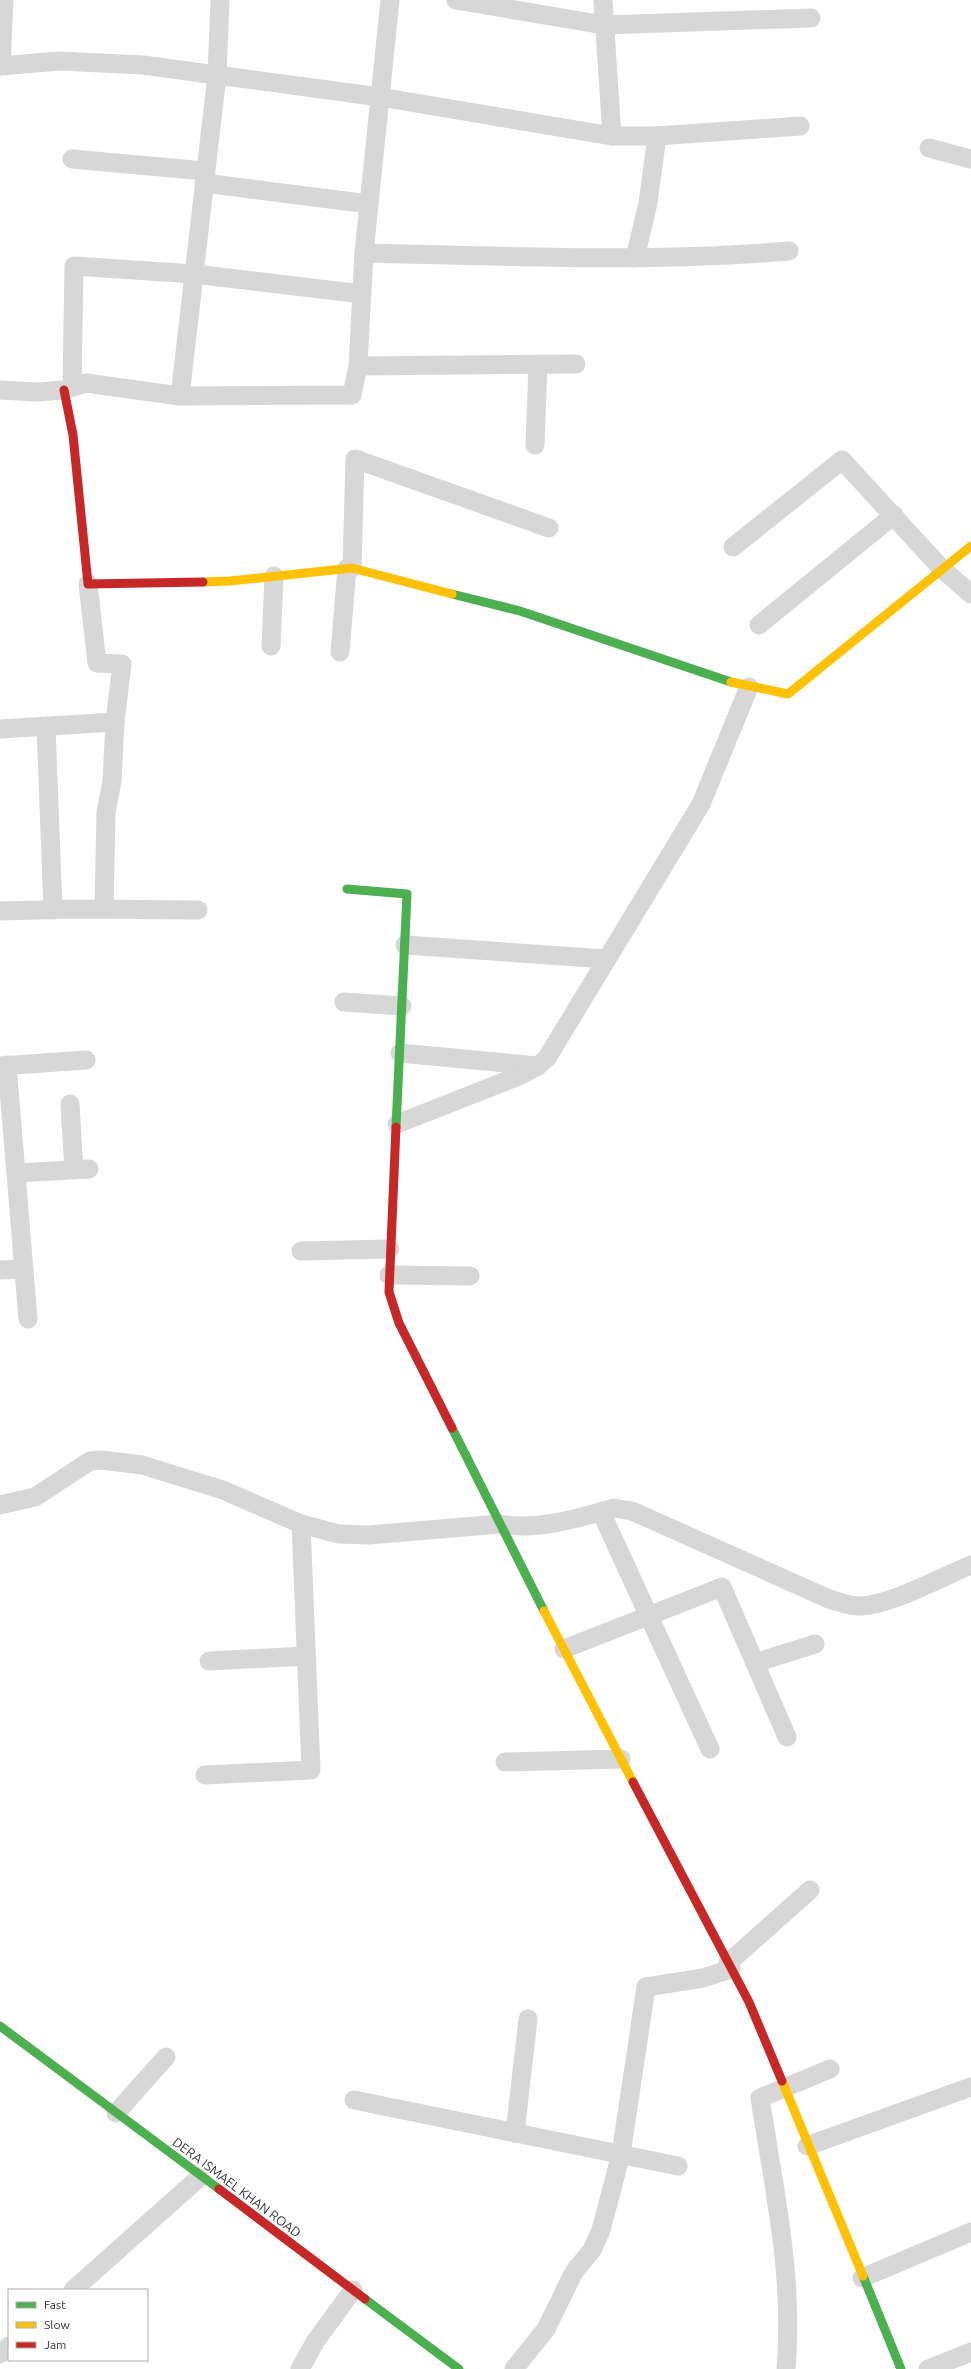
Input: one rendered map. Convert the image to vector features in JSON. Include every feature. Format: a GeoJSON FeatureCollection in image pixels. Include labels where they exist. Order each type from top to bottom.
{"type":"FeatureCollection","features":[{"type":"Feature","properties":{"kind":"main road"},"geometry":{"type":"LineString","coordinates":[[68,389],[88,584],[230,581],[349,568],[520,611],[749,687],[788,694],[971,546]]}},
{"type":"Feature","properties":{"kind":"main road"},"geometry":{"type":"LineString","coordinates":[[347,889],[407,894],[389,1275],[389,1292],[399,1323],[621,1760],[749,2002],[807,2146],[901,2369]]}},
{"type":"Feature","properties":{"kind":"main road","name":"DERA ISMAEL KHAN ROAD"},"geometry":{"type":"LineString","coordinates":[[0,2026],[459,2369]]}},
{"type":"Feature","properties":{"kind":"street"},"geometry":{"type":"LineString","coordinates":[[4,0],[0,66],[59,61],[143,65],[380,97],[612,136],[657,136],[800,126]]}},
{"type":"Feature","properties":{"kind":"street"},"geometry":{"type":"LineString","coordinates":[[180,396],[217,75],[220,0]]}},
{"type":"Feature","properties":{"kind":"street"},"geometry":{"type":"LineString","coordinates":[[0,390],[37,392],[68,389],[86,383],[180,396],[352,395],[358,366],[364,253],[390,0]]}},
{"type":"Feature","properties":{"kind":"street"},"geometry":{"type":"LineString","coordinates":[[456,0],[604,25],[811,18]]}},
{"type":"Feature","properties":{"kind":"street"},"geometry":{"type":"LineString","coordinates":[[603,0],[612,136]]}},
{"type":"Feature","properties":{"kind":"street"},"geometry":{"type":"LineString","coordinates":[[635,258],[648,203],[657,136]]}},
{"type":"Feature","properties":{"kind":"street"},"geometry":{"type":"LineString","coordinates":[[929,148],[971,159]]}},
{"type":"Feature","properties":{"kind":"street"},"geometry":{"type":"LineString","coordinates":[[72,159],[205,177],[369,204]]}},
{"type":"Feature","properties":{"kind":"street"},"geometry":{"type":"LineString","coordinates":[[364,253],[635,258],[733,256],[789,251]]}},
{"type":"Feature","properties":{"kind":"street"},"geometry":{"type":"LineString","coordinates":[[68,389],[74,266],[194,274],[362,294]]}},
{"type":"Feature","properties":{"kind":"street"},"geometry":{"type":"LineString","coordinates":[[535,445],[538,364]]}},
{"type":"Feature","properties":{"kind":"street"},"geometry":{"type":"LineString","coordinates":[[358,366],[576,364]]}},
{"type":"Feature","properties":{"kind":"street"},"geometry":{"type":"LineString","coordinates":[[340,652],[349,568],[355,459],[549,528]]}},
{"type":"Feature","properties":{"kind":"street"},"geometry":{"type":"LineString","coordinates":[[733,548],[842,460],[942,569],[971,594]]}},
{"type":"Feature","properties":{"kind":"street"},"geometry":{"type":"LineString","coordinates":[[759,625],[894,515]]}},
{"type":"Feature","properties":{"kind":"street"},"geometry":{"type":"LineString","coordinates":[[271,646],[274,576]]}},
{"type":"Feature","properties":{"kind":"street"},"geometry":{"type":"LineString","coordinates":[[88,584],[97,663],[122,664],[115,722],[112,781],[106,812],[104,909]]}},
{"type":"Feature","properties":{"kind":"street"},"geometry":{"type":"LineString","coordinates":[[397,1124],[519,1076],[538,1066],[547,1058],[701,804],[749,687]]}},
{"type":"Feature","properties":{"kind":"street"},"geometry":{"type":"LineString","coordinates":[[0,729],[115,722]]}},
{"type":"Feature","properties":{"kind":"street"},"geometry":{"type":"LineString","coordinates":[[46,726],[52,910]]}},
{"type":"Feature","properties":{"kind":"street"},"geometry":{"type":"LineString","coordinates":[[0,911],[104,909],[198,910]]}},
{"type":"Feature","properties":{"kind":"street"},"geometry":{"type":"LineString","coordinates":[[405,945],[606,959]]}},
{"type":"Feature","properties":{"kind":"street"},"geometry":{"type":"LineString","coordinates":[[344,1002],[402,1006]]}},
{"type":"Feature","properties":{"kind":"street"},"geometry":{"type":"LineString","coordinates":[[400,1053],[538,1066]]}},
{"type":"Feature","properties":{"kind":"street"},"geometry":{"type":"LineString","coordinates":[[28,1319],[16,1174],[3,1066],[86,1060]]}},
{"type":"Feature","properties":{"kind":"street"},"geometry":{"type":"LineString","coordinates":[[16,1174],[81,1170],[70,1104]]}},
{"type":"Feature","properties":{"kind":"street"},"geometry":{"type":"LineString","coordinates":[[301,1251],[390,1249]]}},
{"type":"Feature","properties":{"kind":"street"},"geometry":{"type":"LineString","coordinates":[[0,1270],[24,1269]]}},
{"type":"Feature","properties":{"kind":"street"},"geometry":{"type":"LineString","coordinates":[[389,1275],[470,1276]]}},
{"type":"Feature","properties":{"kind":"street"},"geometry":{"type":"LineString","coordinates":[[0,1505],[35,1497],[90,1461],[101,1460],[142,1465],[223,1490],[301,1524],[339,1534],[369,1535],[500,1524],[515,1527],[541,1524],[614,1508],[632,1511],[829,1599],[852,1606],[863,1606],[899,1596],[971,1564]]}},
{"type":"Feature","properties":{"kind":"street"},"geometry":{"type":"LineString","coordinates":[[601,1512],[710,1749]]}},
{"type":"Feature","properties":{"kind":"street"},"geometry":{"type":"LineString","coordinates":[[205,1775],[311,1770],[301,1524]]}},
{"type":"Feature","properties":{"kind":"street"},"geometry":{"type":"LineString","coordinates":[[564,1649],[722,1587],[787,1737]]}},
{"type":"Feature","properties":{"kind":"street"},"geometry":{"type":"LineString","coordinates":[[755,1663],[815,1644]]}},
{"type":"Feature","properties":{"kind":"street"},"geometry":{"type":"LineString","coordinates":[[209,1661],[306,1656]]}},
{"type":"Feature","properties":{"kind":"street"},"geometry":{"type":"LineString","coordinates":[[505,1762],[621,1760]]}},
{"type":"Feature","properties":{"kind":"street"},"geometry":{"type":"LineString","coordinates":[[514,2369],[546,2329],[574,2272],[592,2250],[601,2230],[621,2154],[646,1987],[703,1978],[730,1966],[810,1890]]}},
{"type":"Feature","properties":{"kind":"street"},"geometry":{"type":"LineString","coordinates":[[515,2133],[528,2019]]}},
{"type":"Feature","properties":{"kind":"street"},"geometry":{"type":"LineString","coordinates":[[116,2113],[166,2057]]}},
{"type":"Feature","properties":{"kind":"street"},"geometry":{"type":"LineString","coordinates":[[786,2369],[789,2331],[788,2280],[781,2220],[760,2098],[830,2069]]}},
{"type":"Feature","properties":{"kind":"street"},"geometry":{"type":"LineString","coordinates":[[807,2146],[971,2087]]}},
{"type":"Feature","properties":{"kind":"street"},"geometry":{"type":"LineString","coordinates":[[354,2100],[678,2166]]}},
{"type":"Feature","properties":{"kind":"street"},"geometry":{"type":"LineString","coordinates":[[74,2289],[201,2176]]}},
{"type":"Feature","properties":{"kind":"street"},"geometry":{"type":"LineString","coordinates":[[862,2278],[971,2232]]}},
{"type":"Feature","properties":{"kind":"street"},"geometry":{"type":"LineString","coordinates":[[300,2369],[315,2342],[353,2290]]}},
{"type":"Feature","properties":{"kind":"street"},"geometry":{"type":"LineString","coordinates":[[0,2354],[8,2347]]}},
{"type":"Feature","properties":{"kind":"street"},"geometry":{"type":"LineString","coordinates":[[928,2369],[971,2352]]}},
{"type":"Feature","properties":{"kind":"traffic: fast"},"geometry":{"type":"LineString","coordinates":[[452,594],[520,611],[731,682]]}},
{"type":"Feature","properties":{"kind":"traffic: fast"},"geometry":{"type":"LineString","coordinates":[[347,889],[407,894],[396,1127]]}},
{"type":"Feature","properties":{"kind":"traffic: fast"},"geometry":{"type":"LineString","coordinates":[[452,1428],[544,1611]]}},
{"type":"Feature","properties":{"kind":"traffic: fast"},"geometry":{"type":"LineString","coordinates":[[0,2026],[219,2189]]}},
{"type":"Feature","properties":{"kind":"traffic: fast"},"geometry":{"type":"LineString","coordinates":[[863,2276],[901,2369]]}},
{"type":"Feature","properties":{"kind":"traffic: fast"},"geometry":{"type":"LineString","coordinates":[[365,2299],[459,2369]]}},
{"type":"Feature","properties":{"kind":"traffic: slow"},"geometry":{"type":"LineString","coordinates":[[731,682],[788,694],[971,546]]}},
{"type":"Feature","properties":{"kind":"traffic: slow"},"geometry":{"type":"LineString","coordinates":[[203,582],[230,581],[352,568],[452,594]]}},
{"type":"Feature","properties":{"kind":"traffic: slow"},"geometry":{"type":"LineString","coordinates":[[544,1611],[633,1782]]}},
{"type":"Feature","properties":{"kind":"traffic: slow"},"geometry":{"type":"LineString","coordinates":[[782,2081],[863,2276]]}},
{"type":"Feature","properties":{"kind":"traffic: jam"},"geometry":{"type":"LineString","coordinates":[[64,390],[73,435],[88,584],[203,582]]}},
{"type":"Feature","properties":{"kind":"traffic: jam"},"geometry":{"type":"LineString","coordinates":[[396,1127],[389,1292],[399,1323],[452,1428]]}},
{"type":"Feature","properties":{"kind":"traffic: jam"},"geometry":{"type":"LineString","coordinates":[[633,1782],[749,2002],[782,2081]]}},
{"type":"Feature","properties":{"kind":"traffic: jam"},"geometry":{"type":"LineString","coordinates":[[219,2189],[365,2299]]}}]}
